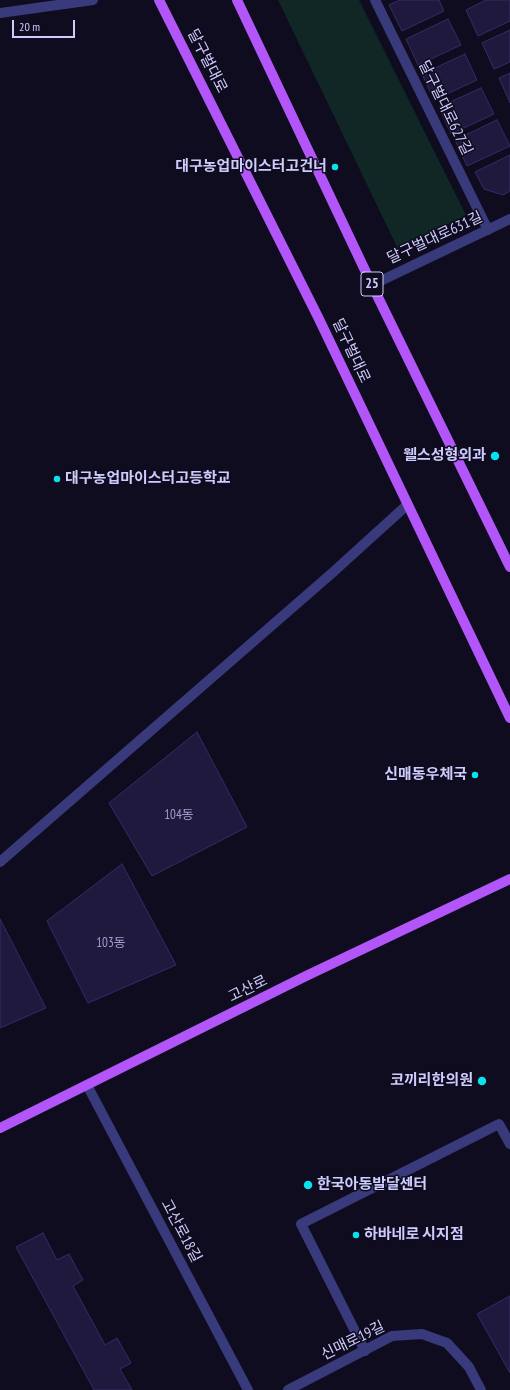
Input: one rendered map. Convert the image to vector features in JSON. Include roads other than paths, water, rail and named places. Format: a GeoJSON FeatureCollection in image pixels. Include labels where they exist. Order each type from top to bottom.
{"type":"FeatureCollection","features":[{"type":"Feature","properties":{"kind":"main road","name":"달구벌대로"},"geometry":{"type":"LineString","coordinates":[[159,0],[319,319],[510,718]]}},
{"type":"Feature","properties":{"kind":"main road","name":"25"},"geometry":{"type":"LineString","coordinates":[[237,0],[372,285],[510,566]]}},
{"type":"Feature","properties":{"kind":"main road","name":"고산로"},"geometry":{"type":"LineString","coordinates":[[0,1128],[306,976],[510,879]]}},
{"type":"Feature","properties":{"kind":"street"},"geometry":{"type":"LineString","coordinates":[[0,13],[93,0]]}},
{"type":"Feature","properties":{"kind":"street","name":"달구벌대로627길"},"geometry":{"type":"LineString","coordinates":[[375,0],[488,230]]}},
{"type":"Feature","properties":{"kind":"street","name":"달구벌대로631길"},"geometry":{"type":"LineString","coordinates":[[372,285],[510,219]]}},
{"type":"Feature","properties":{"kind":"street"},"geometry":{"type":"LineString","coordinates":[[0,862],[325,579],[407,505]]}},
{"type":"Feature","properties":{"kind":"street","name":"고산로18길"},"geometry":{"type":"LineString","coordinates":[[87,1085],[248,1390]]}},
{"type":"Feature","properties":{"kind":"street"},"geometry":{"type":"LineString","coordinates":[[365,1351],[301,1224],[499,1124],[510,1144]]}},
{"type":"Feature","properties":{"kind":"street","name":"신매로19길"},"geometry":{"type":"LineString","coordinates":[[288,1390],[392,1336],[422,1334],[448,1343],[469,1367],[482,1390]]}},
{"type":"Feature","properties":{"kind":"place","name":"대구농업마이스터고건너"},"geometry":{"type":"Point","coordinates":[335,167]}},
{"type":"Feature","properties":{"kind":"place","name":"웰스성형외과"},"geometry":{"type":"Point","coordinates":[495,456]}},
{"type":"Feature","properties":{"kind":"place","name":"대구농업마이스터고등학교"},"geometry":{"type":"Point","coordinates":[57,479]}},
{"type":"Feature","properties":{"kind":"place","name":"신매동우체국"},"geometry":{"type":"Point","coordinates":[475,775]}},
{"type":"Feature","properties":{"kind":"place","name":"코끼리한의원"},"geometry":{"type":"Point","coordinates":[482,1081]}},
{"type":"Feature","properties":{"kind":"place","name":"한국아동발달센터"},"geometry":{"type":"Point","coordinates":[308,1185]}},
{"type":"Feature","properties":{"kind":"place","name":"하바네로 시지점"},"geometry":{"type":"Point","coordinates":[356,1235]}}]}
